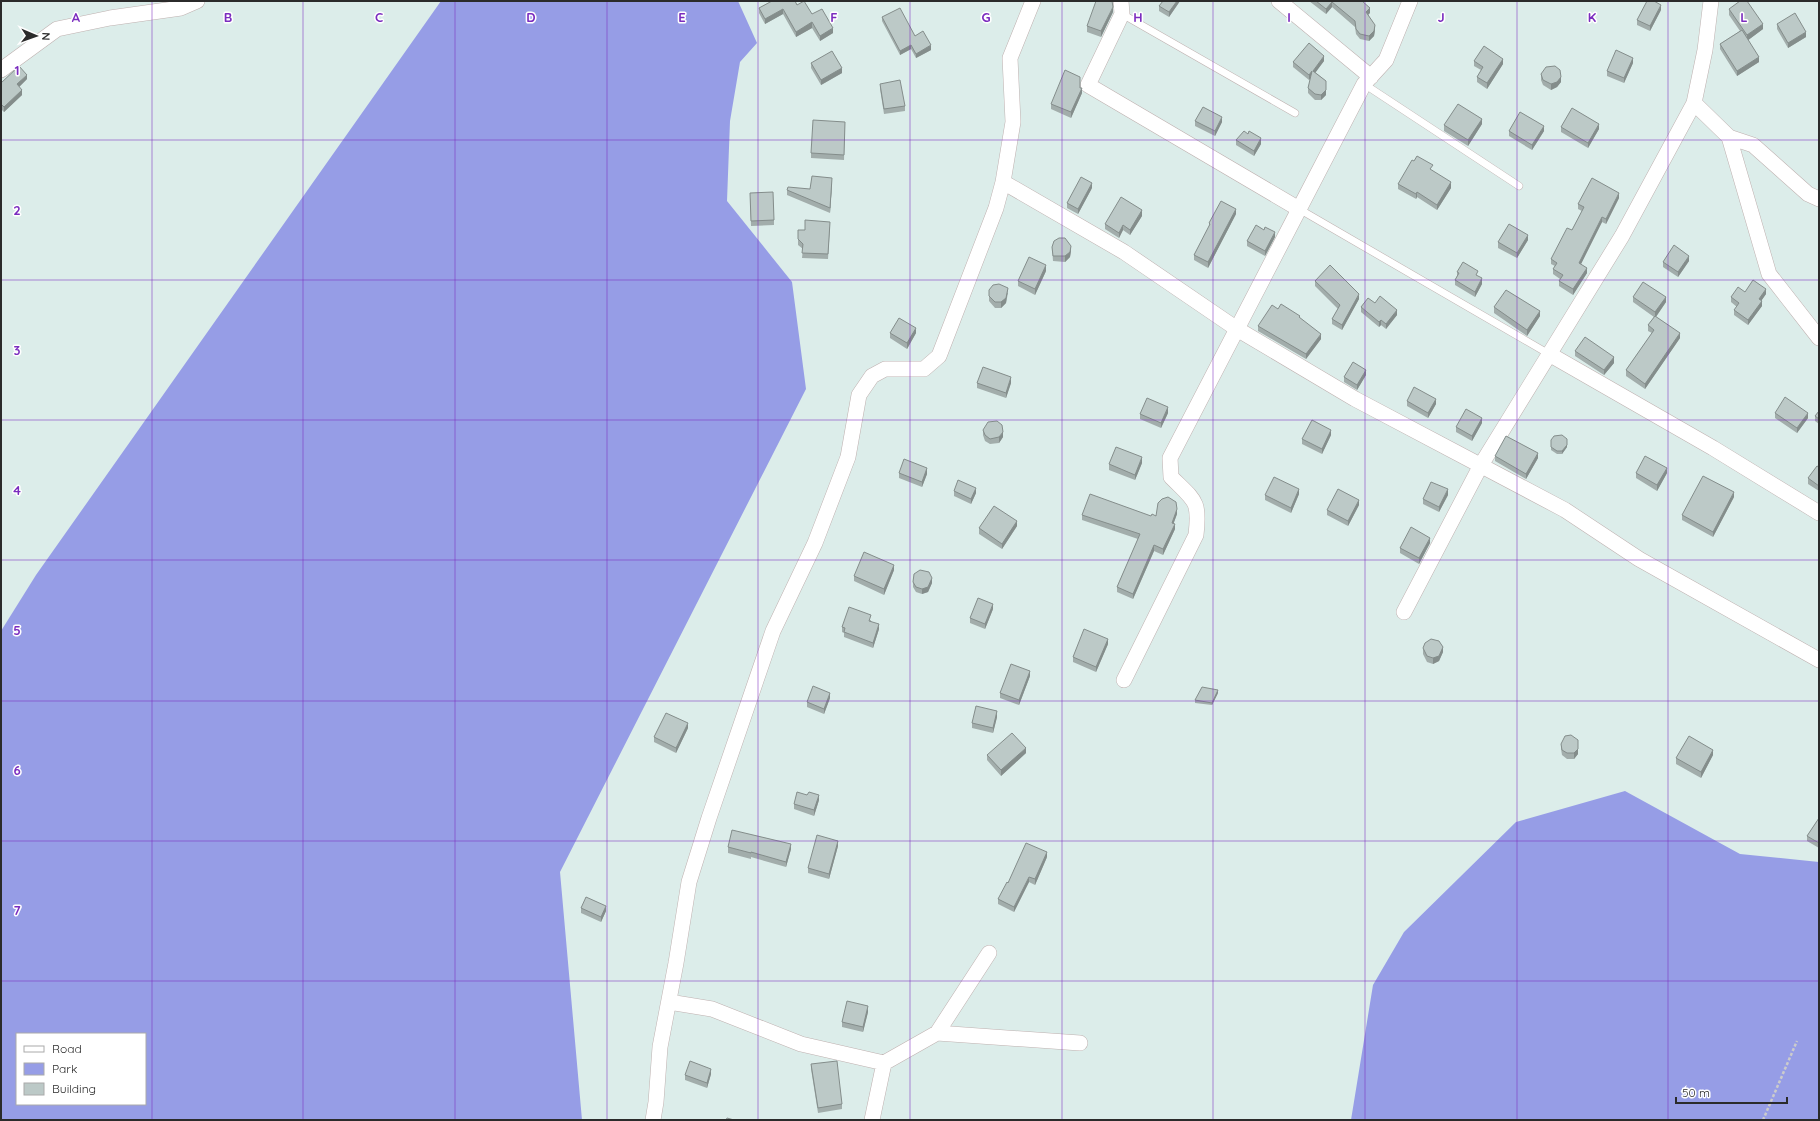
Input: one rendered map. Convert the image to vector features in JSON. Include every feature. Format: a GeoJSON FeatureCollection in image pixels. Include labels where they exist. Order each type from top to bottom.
{"type":"FeatureCollection","features":[{"type":"Feature","properties":{"kind":"street"},"geometry":{"type":"LineString","coordinates":[[1,70],[57,29],[110,18],[181,8],[197,1]]}},
{"type":"Feature","properties":{"kind":"street"},"geometry":{"type":"LineString","coordinates":[[652,1120],[656,1102],[660,1047],[689,882],[709,818],[774,632],[815,543],[848,457],[858,395],[872,376],[885,369],[924,369],[939,356],[996,208],[1003,182],[1013,122],[1010,58],[1033,1]]}},
{"type":"Feature","properties":{"kind":"street"},"geometry":{"type":"LineString","coordinates":[[1279,1],[1368,81]]}},
{"type":"Feature","properties":{"kind":"street"},"geometry":{"type":"LineString","coordinates":[[1124,680],[1196,535],[1198,515],[1195,500],[1171,477],[1170,458],[1299,209],[1368,81],[1386,60],[1410,1]]}},
{"type":"Feature","properties":{"kind":"street"},"geometry":{"type":"LineString","coordinates":[[1404,612],[1481,464],[1622,236],[1694,103],[1705,50],[1711,1]]}},
{"type":"Feature","properties":{"kind":"street"},"geometry":{"type":"LineString","coordinates":[[1121,8],[1088,85],[1299,209]]}},
{"type":"Feature","properties":{"kind":"street"},"geometry":{"type":"LineString","coordinates":[[1694,103],[1729,137],[1753,145],[1808,194],[1819,199]]}},
{"type":"Feature","properties":{"kind":"street"},"geometry":{"type":"LineString","coordinates":[[1729,137],[1769,274],[1819,338]]}},
{"type":"Feature","properties":{"kind":"street"},"geometry":{"type":"LineString","coordinates":[[1003,182],[1124,252],[1236,329],[1355,399],[1481,464],[1565,510],[1639,559],[1819,660]]}},
{"type":"Feature","properties":{"kind":"street"},"geometry":{"type":"LineString","coordinates":[[1549,354],[1713,448],[1819,514]]}},
{"type":"Feature","properties":{"kind":"street"},"geometry":{"type":"LineString","coordinates":[[669,1002],[712,1009],[801,1044],[884,1063],[936,1033],[989,952]]}},
{"type":"Feature","properties":{"kind":"street"},"geometry":{"type":"LineString","coordinates":[[936,1033],[1080,1043]]}},
{"type":"Feature","properties":{"kind":"street"},"geometry":{"type":"LineString","coordinates":[[872,1120],[884,1063]]}},
{"type":"Feature","properties":{"kind":"lane"},"geometry":{"type":"LineString","coordinates":[[1121,8],[1295,113]]}},
{"type":"Feature","properties":{"kind":"lane"},"geometry":{"type":"LineString","coordinates":[[1368,81],[1519,186]]}},
{"type":"Feature","properties":{"kind":"lane"},"geometry":{"type":"LineString","coordinates":[[1299,209],[1549,354]]}},
{"type":"Feature","properties":{"kind":"path"},"geometry":{"type":"LineString","coordinates":[[1763,1120],[1797,1041]]}},
{"type":"Feature","properties":{"kind":"green space"},"geometry":{"type":"Polygon","coordinates":[[[441,1],[738,1],[757,43],[740,62],[730,121],[727,201],[792,282],[806,389],[560,872],[582,1120],[1,1120],[1,631],[36,575],[441,1]]]}},
{"type":"Feature","properties":{"kind":"green space"},"geometry":{"type":"Polygon","coordinates":[[[1625,791],[1740,854],[1819,862],[1819,1120],[1351,1120],[1373,985],[1404,932],[1516,822],[1625,791]]]}},
{"type":"Feature","properties":{"kind":"building"},"geometry":{"type":"Polygon","coordinates":[[[772,1],[795,1],[797,5],[804,1],[812,14],[822,9],[833,28],[820,36],[812,22],[796,32],[783,9],[765,19],[759,8],[772,1]]]}},
{"type":"Feature","properties":{"kind":"building"},"geometry":{"type":"Polygon","coordinates":[[[1096,1],[1112,1],[1113,7],[1101,31],[1087,26],[1096,1]]]}},
{"type":"Feature","properties":{"kind":"building"},"geometry":{"type":"Polygon","coordinates":[[[1163,1],[1177,1],[1169,12],[1159,6],[1163,1]]]}},
{"type":"Feature","properties":{"kind":"building"},"geometry":{"type":"Polygon","coordinates":[[[1316,1],[1362,1],[1370,8],[1366,12],[1375,25],[1374,31],[1369,36],[1360,34],[1356,29],[1355,21],[1332,2],[1326,9],[1316,1]]]}},
{"type":"Feature","properties":{"kind":"building"},"geometry":{"type":"Polygon","coordinates":[[[1647,1],[1654,1],[1661,5],[1650,26],[1637,20],[1647,1]]]}},
{"type":"Feature","properties":{"kind":"building"},"geometry":{"type":"Polygon","coordinates":[[[1740,1],[1747,1],[1763,24],[1747,35],[1729,9],[1740,1]]]}},
{"type":"Feature","properties":{"kind":"building"},"geometry":{"type":"Polygon","coordinates":[[[900,8],[915,36],[923,31],[931,45],[916,54],[911,45],[900,51],[882,17],[900,8]]]}},
{"type":"Feature","properties":{"kind":"building"},"geometry":{"type":"Polygon","coordinates":[[[1795,13],[1806,32],[1788,43],[1777,24],[1795,13]]]}},
{"type":"Feature","properties":{"kind":"building"},"geometry":{"type":"Polygon","coordinates":[[[1742,30],[1759,57],[1737,71],[1720,44],[1742,30]]]}},
{"type":"Feature","properties":{"kind":"building"},"geometry":{"type":"Polygon","coordinates":[[[1309,43],[1324,56],[1313,71],[1326,81],[1326,90],[1321,95],[1315,94],[1308,88],[1312,71],[1309,75],[1293,62],[1309,43]]]}},
{"type":"Feature","properties":{"kind":"building"},"geometry":{"type":"Polygon","coordinates":[[[1484,46],[1503,59],[1487,83],[1477,77],[1483,67],[1474,61],[1484,46]]]}},
{"type":"Feature","properties":{"kind":"building"},"geometry":{"type":"Polygon","coordinates":[[[1616,50],[1633,58],[1624,78],[1607,71],[1616,50]]]}},
{"type":"Feature","properties":{"kind":"building"},"geometry":{"type":"Polygon","coordinates":[[[832,51],[842,68],[821,80],[811,63],[832,51]]]}},
{"type":"Feature","properties":{"kind":"building"},"geometry":{"type":"Polygon","coordinates":[[[19,66],[27,75],[17,84],[22,90],[4,107],[1,104],[1,83],[19,66]]]}},
{"type":"Feature","properties":{"kind":"building"},"geometry":{"type":"Polygon","coordinates":[[[1555,66],[1560,70],[1561,77],[1557,82],[1551,84],[1543,80],[1541,74],[1546,67],[1555,66]]]}},
{"type":"Feature","properties":{"kind":"building"},"geometry":{"type":"Polygon","coordinates":[[[1065,70],[1080,77],[1080,88],[1082,88],[1071,112],[1051,104],[1065,70]]]}},
{"type":"Feature","properties":{"kind":"building"},"geometry":{"type":"Polygon","coordinates":[[[900,80],[905,106],[884,109],[880,84],[900,80]]]}},
{"type":"Feature","properties":{"kind":"building"},"geometry":{"type":"Polygon","coordinates":[[[1458,104],[1482,119],[1468,140],[1444,125],[1458,104]]]}},
{"type":"Feature","properties":{"kind":"building"},"geometry":{"type":"Polygon","coordinates":[[[1203,107],[1222,117],[1215,131],[1195,121],[1203,107]]]}},
{"type":"Feature","properties":{"kind":"building"},"geometry":{"type":"Polygon","coordinates":[[[1572,108],[1599,124],[1588,143],[1561,127],[1572,108]]]}},
{"type":"Feature","properties":{"kind":"building"},"geometry":{"type":"Polygon","coordinates":[[[1520,112],[1544,126],[1532,145],[1509,131],[1520,112]]]}},
{"type":"Feature","properties":{"kind":"building"},"geometry":{"type":"Polygon","coordinates":[[[813,120],[845,122],[844,155],[811,153],[813,120]]]}},
{"type":"Feature","properties":{"kind":"building"},"geometry":{"type":"Polygon","coordinates":[[[1244,131],[1248,134],[1249,131],[1261,138],[1254,151],[1236,140],[1244,131]]]}},
{"type":"Feature","properties":{"kind":"building"},"geometry":{"type":"Polygon","coordinates":[[[1417,156],[1433,165],[1430,169],[1451,182],[1437,205],[1417,192],[1416,194],[1398,184],[1412,160],[1414,161],[1417,156]]]}},
{"type":"Feature","properties":{"kind":"building"},"geometry":{"type":"Polygon","coordinates":[[[812,176],[832,178],[830,208],[787,190],[788,187],[810,189],[812,176]]]}},
{"type":"Feature","properties":{"kind":"building"},"geometry":{"type":"Polygon","coordinates":[[[1081,177],[1092,183],[1078,209],[1067,203],[1081,177]]]}},
{"type":"Feature","properties":{"kind":"building"},"geometry":{"type":"Polygon","coordinates":[[[1592,178],[1619,193],[1606,219],[1602,217],[1579,263],[1587,268],[1573,289],[1559,281],[1563,275],[1553,269],[1557,263],[1551,259],[1567,228],[1572,230],[1584,207],[1578,204],[1592,178]]]}},
{"type":"Feature","properties":{"kind":"building"},"geometry":{"type":"Polygon","coordinates":[[[773,192],[774,220],[751,221],[750,193],[773,192]]]}},
{"type":"Feature","properties":{"kind":"building"},"geometry":{"type":"Polygon","coordinates":[[[1121,197],[1142,210],[1130,230],[1123,225],[1119,233],[1105,224],[1121,197]]]}},
{"type":"Feature","properties":{"kind":"building"},"geometry":{"type":"Polygon","coordinates":[[[1221,201],[1236,209],[1208,262],[1194,255],[1221,201]]]}},
{"type":"Feature","properties":{"kind":"building"},"geometry":{"type":"Polygon","coordinates":[[[805,220],[830,222],[828,254],[802,253],[803,244],[798,239],[798,230],[805,230],[805,220]]]}},
{"type":"Feature","properties":{"kind":"building"},"geometry":{"type":"Polygon","coordinates":[[[1509,224],[1528,235],[1517,253],[1498,242],[1509,224]]]}},
{"type":"Feature","properties":{"kind":"building"},"geometry":{"type":"Polygon","coordinates":[[[1256,225],[1264,230],[1265,227],[1275,232],[1265,251],[1247,241],[1256,225]]]}},
{"type":"Feature","properties":{"kind":"building"},"geometry":{"type":"Polygon","coordinates":[[[1059,238],[1065,238],[1071,246],[1070,252],[1065,256],[1053,256],[1052,247],[1054,241],[1059,238]]]}},
{"type":"Feature","properties":{"kind":"building"},"geometry":{"type":"Polygon","coordinates":[[[1674,245],[1689,256],[1678,272],[1663,262],[1674,245]]]}},
{"type":"Feature","properties":{"kind":"building"},"geometry":{"type":"Polygon","coordinates":[[[1029,257],[1046,265],[1035,289],[1018,281],[1029,257]]]}},
{"type":"Feature","properties":{"kind":"building"},"geometry":{"type":"Polygon","coordinates":[[[1463,262],[1478,271],[1476,275],[1482,278],[1475,292],[1455,280],[1459,273],[1457,272],[1463,262]]]}},
{"type":"Feature","properties":{"kind":"building"},"geometry":{"type":"Polygon","coordinates":[[[1330,265],[1359,294],[1342,325],[1332,319],[1340,305],[1315,281],[1330,265]]]}},
{"type":"Feature","properties":{"kind":"building"},"geometry":{"type":"Polygon","coordinates":[[[1753,280],[1766,289],[1759,299],[1762,301],[1748,320],[1734,310],[1739,303],[1731,297],[1738,287],[1745,292],[1753,280]]]}},
{"type":"Feature","properties":{"kind":"building"},"geometry":{"type":"Polygon","coordinates":[[[1643,282],[1666,297],[1655,312],[1633,297],[1643,282]]]}},
{"type":"Feature","properties":{"kind":"building"},"geometry":{"type":"Polygon","coordinates":[[[999,284],[1008,288],[1006,298],[1001,302],[995,302],[989,296],[989,290],[993,285],[999,284]]]}},
{"type":"Feature","properties":{"kind":"building"},"geometry":{"type":"Polygon","coordinates":[[[1506,290],[1540,311],[1527,330],[1494,307],[1506,290]]]}},
{"type":"Feature","properties":{"kind":"building"},"geometry":{"type":"Polygon","coordinates":[[[1380,296],[1397,310],[1386,324],[1381,320],[1379,322],[1361,307],[1368,298],[1375,303],[1380,296]]]}},
{"type":"Feature","properties":{"kind":"building"},"geometry":{"type":"Polygon","coordinates":[[[1281,304],[1300,316],[1299,317],[1321,334],[1306,354],[1258,326],[1272,305],[1278,309],[1281,304]]]}},
{"type":"Feature","properties":{"kind":"building"},"geometry":{"type":"Polygon","coordinates":[[[1655,316],[1680,333],[1645,384],[1626,370],[1654,330],[1648,325],[1655,316]]]}},
{"type":"Feature","properties":{"kind":"building"},"geometry":{"type":"Polygon","coordinates":[[[899,318],[916,328],[907,343],[890,333],[899,318]]]}},
{"type":"Feature","properties":{"kind":"building"},"geometry":{"type":"Polygon","coordinates":[[[1585,337],[1614,357],[1604,370],[1575,351],[1585,337]]]}},
{"type":"Feature","properties":{"kind":"building"},"geometry":{"type":"Polygon","coordinates":[[[1353,362],[1366,370],[1357,385],[1344,377],[1353,362]]]}},
{"type":"Feature","properties":{"kind":"building"},"geometry":{"type":"Polygon","coordinates":[[[983,367],[1011,377],[1006,393],[977,383],[983,367]]]}},
{"type":"Feature","properties":{"kind":"building"},"geometry":{"type":"Polygon","coordinates":[[[1414,387],[1436,399],[1428,413],[1407,401],[1414,387]]]}},
{"type":"Feature","properties":{"kind":"building"},"geometry":{"type":"Polygon","coordinates":[[[1785,397],[1808,413],[1797,428],[1775,413],[1785,397]]]}},
{"type":"Feature","properties":{"kind":"building"},"geometry":{"type":"Polygon","coordinates":[[[1147,398],[1168,407],[1161,423],[1140,414],[1147,398]]]}},
{"type":"Feature","properties":{"kind":"building"},"geometry":{"type":"Polygon","coordinates":[[[1466,409],[1482,418],[1472,436],[1456,427],[1466,409]]]}},
{"type":"Feature","properties":{"kind":"building"},"geometry":{"type":"Polygon","coordinates":[[[1819,411],[1819,419],[1815,416],[1819,411]]]}},
{"type":"Feature","properties":{"kind":"building"},"geometry":{"type":"Polygon","coordinates":[[[1312,420],[1331,430],[1322,449],[1302,439],[1312,420]]]}},
{"type":"Feature","properties":{"kind":"building"},"geometry":{"type":"Polygon","coordinates":[[[997,421],[1002,425],[1003,432],[999,437],[990,439],[985,435],[983,430],[988,422],[997,421]]]}},
{"type":"Feature","properties":{"kind":"building"},"geometry":{"type":"Polygon","coordinates":[[[1562,435],[1567,439],[1567,445],[1562,451],[1557,451],[1551,447],[1551,440],[1554,436],[1562,435]]]}},
{"type":"Feature","properties":{"kind":"building"},"geometry":{"type":"Polygon","coordinates":[[[1506,436],[1538,453],[1526,474],[1495,456],[1506,436]]]}},
{"type":"Feature","properties":{"kind":"building"},"geometry":{"type":"Polygon","coordinates":[[[1116,447],[1142,457],[1135,475],[1109,464],[1116,447]]]}},
{"type":"Feature","properties":{"kind":"building"},"geometry":{"type":"Polygon","coordinates":[[[1645,456],[1667,468],[1657,485],[1636,473],[1645,456]]]}},
{"type":"Feature","properties":{"kind":"building"},"geometry":{"type":"Polygon","coordinates":[[[904,459],[927,468],[922,482],[899,473],[904,459]]]}},
{"type":"Feature","properties":{"kind":"building"},"geometry":{"type":"Polygon","coordinates":[[[1817,466],[1819,467],[1819,486],[1808,478],[1817,466]]]}},
{"type":"Feature","properties":{"kind":"building"},"geometry":{"type":"Polygon","coordinates":[[[1703,476],[1734,492],[1713,532],[1682,515],[1703,476]]]}},
{"type":"Feature","properties":{"kind":"building"},"geometry":{"type":"Polygon","coordinates":[[[1274,477],[1299,489],[1291,508],[1265,495],[1274,477]]]}},
{"type":"Feature","properties":{"kind":"building"},"geometry":{"type":"Polygon","coordinates":[[[958,480],[976,488],[971,499],[954,491],[958,480]]]}},
{"type":"Feature","properties":{"kind":"building"},"geometry":{"type":"Polygon","coordinates":[[[1431,482],[1448,489],[1439,507],[1423,499],[1431,482]]]}},
{"type":"Feature","properties":{"kind":"building"},"geometry":{"type":"Polygon","coordinates":[[[1338,489],[1359,500],[1348,521],[1327,510],[1338,489]]]}},
{"type":"Feature","properties":{"kind":"building"},"geometry":{"type":"Polygon","coordinates":[[[1090,494],[1151,516],[1152,514],[1156,516],[1158,503],[1162,499],[1168,497],[1176,502],[1177,509],[1172,523],[1175,524],[1163,549],[1154,545],[1133,594],[1117,587],[1140,534],[1082,515],[1090,494]]]}},
{"type":"Feature","properties":{"kind":"building"},"geometry":{"type":"Polygon","coordinates":[[[994,506],[1017,521],[1002,544],[979,528],[994,506]]]}},
{"type":"Feature","properties":{"kind":"building"},"geometry":{"type":"Polygon","coordinates":[[[1411,527],[1430,538],[1419,558],[1400,548],[1411,527]]]}},
{"type":"Feature","properties":{"kind":"building"},"geometry":{"type":"Polygon","coordinates":[[[864,552],[894,565],[884,589],[854,576],[864,552]]]}},
{"type":"Feature","properties":{"kind":"building"},"geometry":{"type":"Polygon","coordinates":[[[920,570],[929,572],[932,578],[928,587],[922,589],[916,587],[913,582],[914,574],[920,570]]]}},
{"type":"Feature","properties":{"kind":"building"},"geometry":{"type":"Polygon","coordinates":[[[978,598],[993,604],[985,624],[970,618],[978,598]]]}},
{"type":"Feature","properties":{"kind":"building"},"geometry":{"type":"Polygon","coordinates":[[[849,607],[871,615],[869,621],[879,624],[873,643],[844,632],[845,628],[842,627],[849,607]]]}},
{"type":"Feature","properties":{"kind":"building"},"geometry":{"type":"Polygon","coordinates":[[[1084,629],[1108,639],[1096,667],[1073,657],[1084,629]]]}},
{"type":"Feature","properties":{"kind":"building"},"geometry":{"type":"Polygon","coordinates":[[[1431,639],[1439,641],[1443,647],[1439,656],[1433,658],[1427,656],[1423,648],[1425,643],[1431,639]]]}},
{"type":"Feature","properties":{"kind":"building"},"geometry":{"type":"Polygon","coordinates":[[[1011,664],[1030,671],[1019,700],[1000,693],[1011,664]]]}},
{"type":"Feature","properties":{"kind":"building"},"geometry":{"type":"Polygon","coordinates":[[[813,686],[830,693],[824,709],[807,702],[813,686]]]}},
{"type":"Feature","properties":{"kind":"building"},"geometry":{"type":"Polygon","coordinates":[[[1202,687],[1218,690],[1212,703],[1195,700],[1202,687]]]}},
{"type":"Feature","properties":{"kind":"building"},"geometry":{"type":"Polygon","coordinates":[[[976,706],[997,711],[993,728],[972,723],[976,706]]]}},
{"type":"Feature","properties":{"kind":"building"},"geometry":{"type":"Polygon","coordinates":[[[666,713],[688,723],[676,748],[654,737],[666,713]]]}},
{"type":"Feature","properties":{"kind":"building"},"geometry":{"type":"Polygon","coordinates":[[[1012,733],[1026,748],[1001,770],[987,755],[1012,733]]]}},
{"type":"Feature","properties":{"kind":"building"},"geometry":{"type":"Polygon","coordinates":[[[1571,735],[1578,740],[1578,749],[1574,753],[1567,753],[1562,750],[1561,744],[1565,736],[1571,735]]]}},
{"type":"Feature","properties":{"kind":"building"},"geometry":{"type":"Polygon","coordinates":[[[1689,736],[1713,750],[1701,772],[1676,758],[1689,736]]]}},
{"type":"Feature","properties":{"kind":"building"},"geometry":{"type":"Polygon","coordinates":[[[797,792],[807,795],[809,792],[819,795],[814,810],[794,804],[797,792]]]}},
{"type":"Feature","properties":{"kind":"building"},"geometry":{"type":"Polygon","coordinates":[[[1819,818],[1819,843],[1807,836],[1819,818]]]}},
{"type":"Feature","properties":{"kind":"building"},"geometry":{"type":"Polygon","coordinates":[[[732,830],[791,844],[786,862],[728,847],[732,830]]]}},
{"type":"Feature","properties":{"kind":"building"},"geometry":{"type":"Polygon","coordinates":[[[817,835],[838,841],[829,874],[808,868],[817,835]]]}},
{"type":"Feature","properties":{"kind":"building"},"geometry":{"type":"Polygon","coordinates":[[[1026,843],[1047,852],[1035,879],[1029,877],[1014,907],[998,899],[1007,882],[1008,883],[1026,843]]]}},
{"type":"Feature","properties":{"kind":"building"},"geometry":{"type":"Polygon","coordinates":[[[586,897],[606,906],[601,917],[581,908],[586,897]]]}},
{"type":"Feature","properties":{"kind":"building"},"geometry":{"type":"Polygon","coordinates":[[[847,1001],[868,1006],[863,1027],[842,1022],[847,1001]]]}},
{"type":"Feature","properties":{"kind":"building"},"geometry":{"type":"Polygon","coordinates":[[[690,1061],[711,1069],[707,1083],[685,1075],[690,1061]]]}},
{"type":"Feature","properties":{"kind":"building"},"geometry":{"type":"Polygon","coordinates":[[[837,1061],[842,1104],[818,1108],[811,1064],[837,1061]]]}}]}
